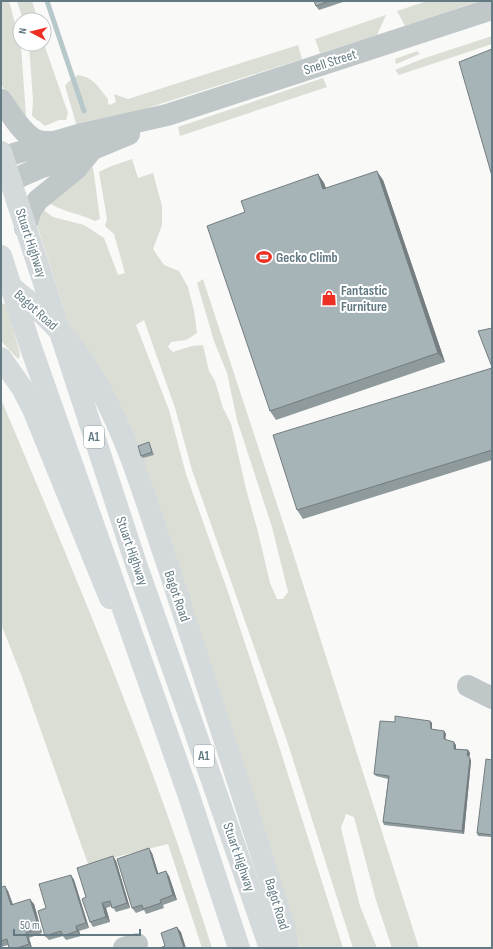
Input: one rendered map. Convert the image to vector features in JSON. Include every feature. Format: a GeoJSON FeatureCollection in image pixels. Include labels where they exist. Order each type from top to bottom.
{"type":"FeatureCollection","features":[{"type":"Feature","properties":{"kind":"main road","name":"Stuart Highway"},"geometry":{"type":"LineString","coordinates":[[2,156],[6,186],[26,228],[136,564],[270,948]]}},
{"type":"Feature","properties":{"kind":"main road","name":"Stuart Highway"},"geometry":{"type":"LineString","coordinates":[[1,256],[30,345],[189,796],[239,948]]}},
{"type":"Feature","properties":{"kind":"main road","name":"Bagot Road"},"geometry":{"type":"LineString","coordinates":[[1,280],[21,294],[44,315],[63,335],[84,363],[105,400],[136,471],[211,695],[283,922],[289,948]]}},
{"type":"Feature","properties":{"kind":"main road"},"geometry":{"type":"LineString","coordinates":[[1,358],[22,388],[33,410],[133,654],[151,688]]}},
{"type":"Feature","properties":{"kind":"street","name":"Snell Street"},"geometry":{"type":"LineString","coordinates":[[2,156],[53,142],[167,115],[492,9]]}},
{"type":"Feature","properties":{"kind":"street"},"geometry":{"type":"LineString","coordinates":[[1,100],[29,135],[35,140],[42,142],[53,142]]}},
{"type":"Feature","properties":{"kind":"street","name":"Snell Street"},"geometry":{"type":"LineString","coordinates":[[6,186],[42,167],[116,140],[167,115]]}},
{"type":"Feature","properties":{"kind":"street"},"geometry":{"type":"LineString","coordinates":[[26,228],[31,210],[38,200],[76,169],[92,149]]}},
{"type":"Feature","properties":{"kind":"street"},"geometry":{"type":"LineString","coordinates":[[468,686],[492,698]]}},
{"type":"Feature","properties":{"kind":"shaded area"},"geometry":{"type":"Polygon","coordinates":[[[1,1],[9,1],[12,12],[12,52],[21,52],[26,116],[20,116],[1,84],[1,1]]]}},
{"type":"Feature","properties":{"kind":"shaded area"},"geometry":{"type":"Polygon","coordinates":[[[17,1],[32,1],[35,12],[20,12],[17,1]]]}},
{"type":"Feature","properties":{"kind":"shaded area"},"geometry":{"type":"Polygon","coordinates":[[[427,1],[481,1],[405,26],[397,11],[427,1]]]}},
{"type":"Feature","properties":{"kind":"shaded area"},"geometry":{"type":"Polygon","coordinates":[[[386,15],[377,35],[320,53],[315,39],[386,15]]]}},
{"type":"Feature","properties":{"kind":"shaded area"},"geometry":{"type":"Polygon","coordinates":[[[492,36],[492,44],[399,75],[395,70],[422,59],[492,36]]]}},
{"type":"Feature","properties":{"kind":"shaded area"},"geometry":{"type":"Polygon","coordinates":[[[298,45],[302,59],[78,130],[65,86],[78,75],[84,76],[99,87],[108,99],[108,104],[110,105],[116,102],[114,94],[128,99],[298,45]]]}},
{"type":"Feature","properties":{"kind":"shaded area"},"geometry":{"type":"Polygon","coordinates":[[[417,51],[420,54],[396,64],[395,59],[417,51]]]}},
{"type":"Feature","properties":{"kind":"shaded area"},"geometry":{"type":"Polygon","coordinates":[[[30,52],[47,52],[68,113],[66,120],[59,120],[45,126],[32,116],[33,100],[30,52]]]}},
{"type":"Feature","properties":{"kind":"shaded area"},"geometry":{"type":"Polygon","coordinates":[[[323,78],[327,87],[180,136],[178,127],[323,78]]]}},
{"type":"Feature","properties":{"kind":"shaded area"},"geometry":{"type":"Polygon","coordinates":[[[132,159],[138,178],[153,173],[162,206],[162,225],[153,249],[164,265],[179,271],[188,287],[194,311],[197,333],[186,340],[171,342],[168,347],[173,352],[192,346],[203,345],[209,371],[215,381],[223,408],[231,424],[270,583],[277,599],[283,599],[288,592],[272,527],[237,420],[227,373],[214,341],[197,283],[203,279],[293,553],[419,948],[392,948],[376,900],[354,817],[346,814],[341,828],[360,906],[377,948],[353,948],[287,741],[192,470],[175,408],[144,320],[136,325],[169,410],[186,474],[228,592],[343,948],[301,948],[233,735],[72,334],[37,225],[41,208],[53,217],[84,225],[104,238],[118,275],[125,273],[114,234],[105,226],[107,219],[99,172],[132,159]]]}},
{"type":"Feature","properties":{"kind":"shaded area"},"geometry":{"type":"Polygon","coordinates":[[[93,167],[100,219],[95,221],[58,208],[46,201],[85,170],[93,167]]]}},
{"type":"Feature","properties":{"kind":"shaded area"},"geometry":{"type":"Polygon","coordinates":[[[1,302],[7,306],[19,350],[20,357],[18,359],[1,341],[1,302]]]}},
{"type":"Feature","properties":{"kind":"shaded area"},"geometry":{"type":"Polygon","coordinates":[[[1,399],[86,603],[140,740],[212,948],[202,948],[168,844],[88,864],[22,677],[1,624],[1,399]]]}},
{"type":"Feature","properties":{"kind":"building"},"geometry":{"type":"Polygon","coordinates":[[[314,1],[329,1],[316,6],[314,1]]]}},
{"type":"Feature","properties":{"kind":"building"},"geometry":{"type":"Polygon","coordinates":[[[492,49],[492,176],[459,62],[492,49]]]}},
{"type":"Feature","properties":{"kind":"building","name":"Fantastic Furniture"},"geometry":{"type":"Polygon","coordinates":[[[377,171],[438,353],[270,411],[207,226],[245,212],[241,201],[318,174],[323,189],[377,171]]]}},
{"type":"Feature","properties":{"kind":"building"},"geometry":{"type":"Polygon","coordinates":[[[492,328],[492,367],[478,331],[492,328]]]}},
{"type":"Feature","properties":{"kind":"building"},"geometry":{"type":"Polygon","coordinates":[[[492,368],[492,450],[297,510],[273,435],[492,368]]]}},
{"type":"Feature","properties":{"kind":"building"},"geometry":{"type":"Polygon","coordinates":[[[149,442],[152,452],[141,456],[138,446],[149,442]]]}},
{"type":"Feature","properties":{"kind":"building"},"geometry":{"type":"Polygon","coordinates":[[[395,716],[430,721],[431,729],[444,731],[444,739],[454,742],[454,749],[468,750],[467,755],[470,758],[462,831],[383,822],[389,776],[374,774],[380,721],[395,722],[395,716]]]}},
{"type":"Feature","properties":{"kind":"building"},"geometry":{"type":"Polygon","coordinates":[[[486,759],[492,760],[492,835],[477,833],[486,759]]]}},
{"type":"Feature","properties":{"kind":"building"},"geometry":{"type":"Polygon","coordinates":[[[149,848],[157,874],[166,871],[173,895],[160,900],[161,903],[143,909],[142,905],[132,908],[117,859],[149,848]]]}},
{"type":"Feature","properties":{"kind":"building"},"geometry":{"type":"Polygon","coordinates":[[[113,856],[127,903],[112,908],[110,901],[102,903],[106,917],[90,922],[82,899],[86,897],[77,868],[113,856]]]}},
{"type":"Feature","properties":{"kind":"building"},"geometry":{"type":"Polygon","coordinates":[[[71,875],[86,923],[76,926],[77,931],[63,936],[61,931],[45,936],[38,911],[46,908],[39,884],[71,875]]]}},
{"type":"Feature","properties":{"kind":"building"},"geometry":{"type":"Polygon","coordinates":[[[5,886],[11,905],[30,899],[39,928],[26,933],[29,944],[17,948],[9,948],[7,939],[1,941],[1,887],[5,886]]]}},
{"type":"Feature","properties":{"kind":"building"},"geometry":{"type":"Polygon","coordinates":[[[177,927],[184,948],[162,948],[165,946],[161,933],[177,927]]]}},
{"type":"Feature","properties":{"kind":"waterway"},"geometry":{"type":"LineString","coordinates":[[47,1],[84,111]]}},
{"type":"Feature","properties":{"kind":"place","name":"Gecko Climb"},"geometry":{"type":"Point","coordinates":[264,257]}},
{"type":"Feature","properties":{"kind":"place","name":"Fantastic Furniture"},"geometry":{"type":"Point","coordinates":[329,298]}}]}
